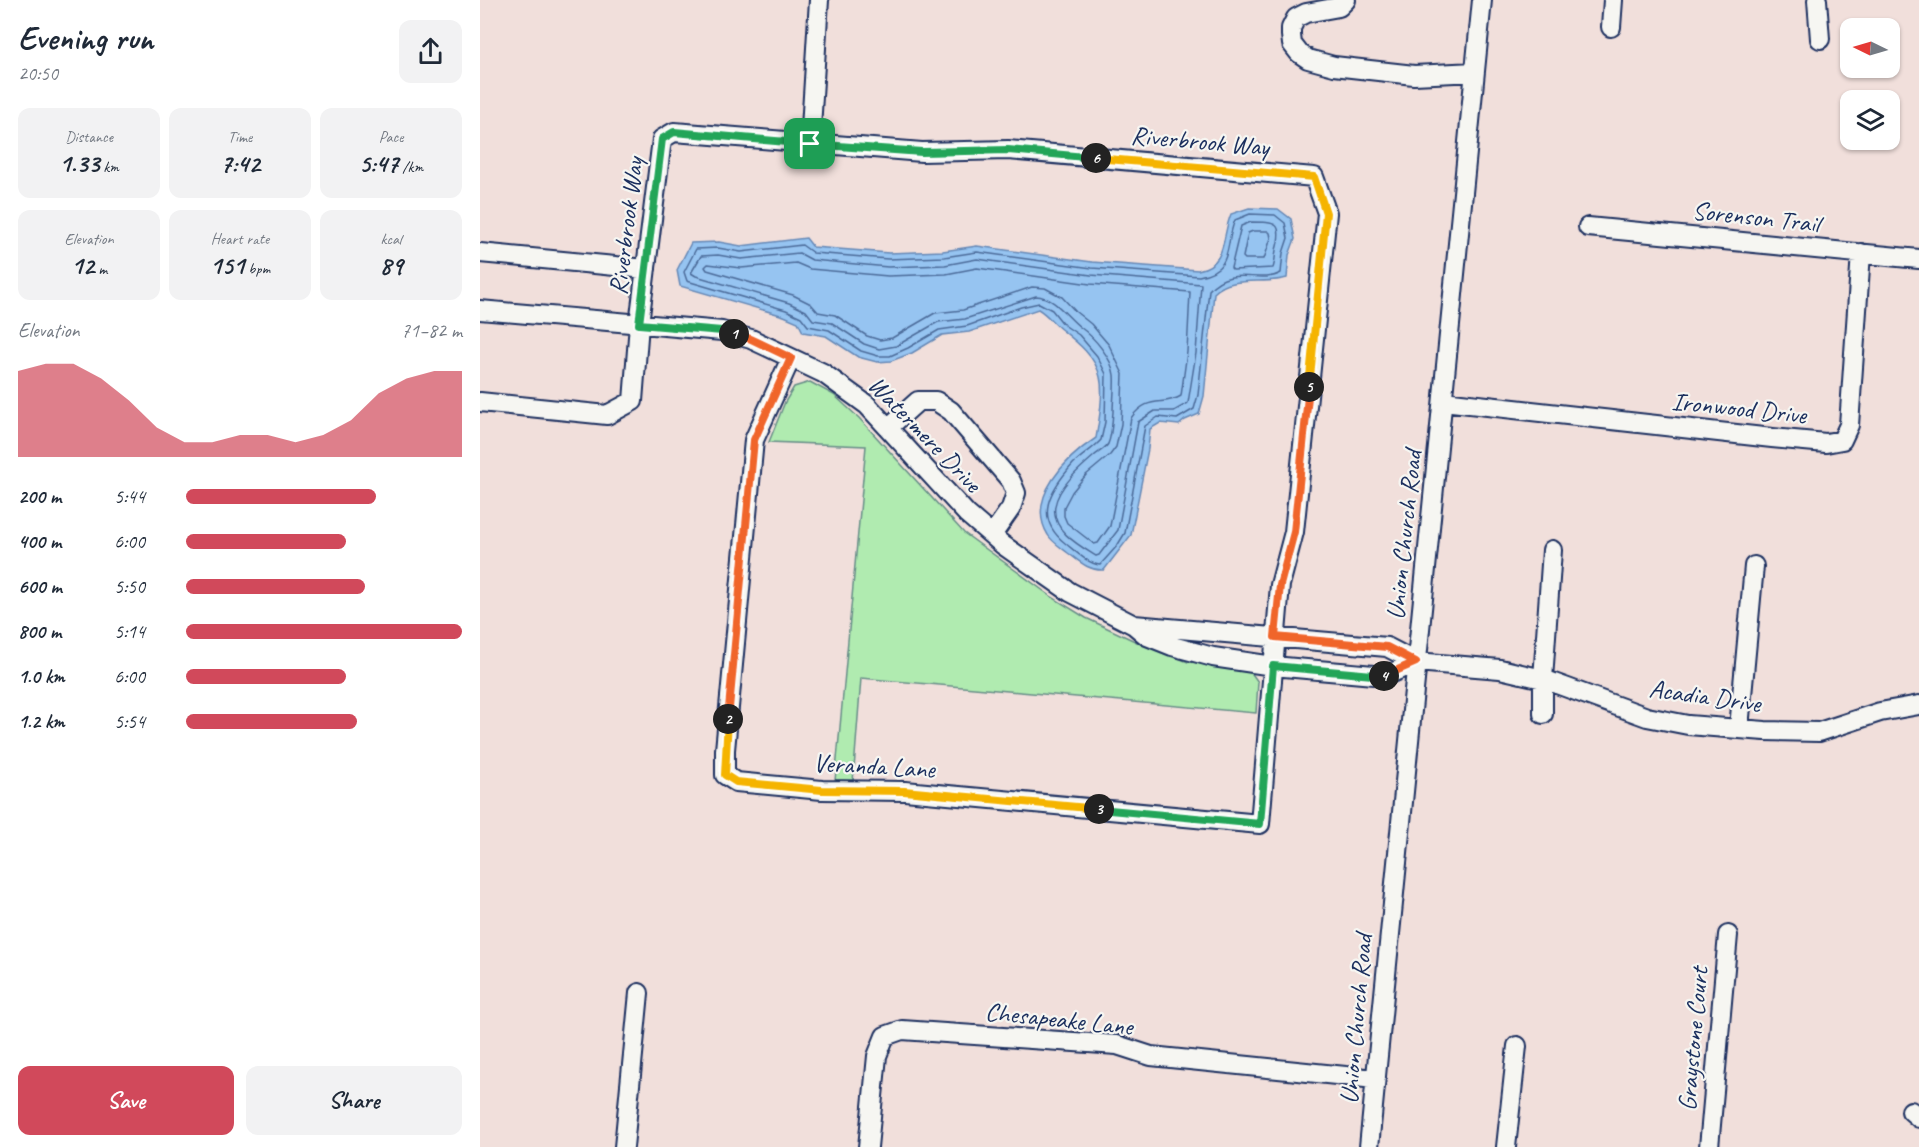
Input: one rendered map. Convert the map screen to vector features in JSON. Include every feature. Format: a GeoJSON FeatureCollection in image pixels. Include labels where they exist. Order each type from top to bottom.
{"type":"FeatureCollection","features":[{"type":"Feature","properties":{"kind":"street"},"geometry":{"type":"LineString","coordinates":[[810,144],[819,0]]}},
{"type":"Feature","properties":{"kind":"street"},"geometry":{"type":"LineString","coordinates":[[1346,0],[1340,7],[1306,13],[1296,18],[1291,35],[1292,44],[1299,53],[1308,59],[1334,66],[1414,75],[1476,72]]}},
{"type":"Feature","properties":{"kind":"street","name":"Union Church Road"},"geometry":{"type":"LineString","coordinates":[[1369,1147],[1482,0]]}},
{"type":"Feature","properties":{"kind":"street"},"geometry":{"type":"LineString","coordinates":[[1611,27],[1613,0]]}},
{"type":"Feature","properties":{"kind":"street"},"geometry":{"type":"LineString","coordinates":[[1817,0],[1820,39]]}},
{"type":"Feature","properties":{"kind":"street","name":"Riverbrook Way"},"geometry":{"type":"LineString","coordinates":[[480,402],[607,415],[633,401],[639,324],[662,139],[674,132],[922,152],[1008,150],[1314,177],[1326,213],[1294,532],[1280,585],[1275,637]]}},
{"type":"Feature","properties":{"kind":"street","name":"Sorenson Trail"},"geometry":{"type":"LineString","coordinates":[[1588,227],[1919,259]]}},
{"type":"Feature","properties":{"kind":"street"},"geometry":{"type":"LineString","coordinates":[[480,253],[646,269]]}},
{"type":"Feature","properties":{"kind":"street","name":"Ironwood Drive"},"geometry":{"type":"LineString","coordinates":[[1443,401],[1772,438],[1827,443],[1842,440],[1849,425],[1861,253]]}},
{"type":"Feature","properties":{"kind":"street","name":"Watermere Drive"},"geometry":{"type":"LineString","coordinates":[[480,310],[722,331],[751,339],[823,373],[867,405],[967,514],[992,535],[1070,592],[1134,625],[1147,636],[1172,646],[1213,657],[1273,666],[1385,676],[1416,662]]}},
{"type":"Feature","properties":{"kind":"street","name":"Veranda Lane"},"geometry":{"type":"LineString","coordinates":[[791,358],[754,440],[725,750],[725,775],[736,782],[822,790],[904,791],[1260,824],[1275,637]]}},
{"type":"Feature","properties":{"kind":"street"},"geometry":{"type":"LineString","coordinates":[[888,428],[918,401],[936,401],[951,411],[1011,481],[1016,493],[1011,508],[992,535]]}},
{"type":"Feature","properties":{"kind":"street"},"geometry":{"type":"LineString","coordinates":[[1543,714],[1543,679],[1552,550]]}},
{"type":"Feature","properties":{"kind":"street"},"geometry":{"type":"LineString","coordinates":[[1739,728],[1754,566]]}},
{"type":"Feature","properties":{"kind":"street","name":"Watermere Drive"},"geometry":{"type":"LineString","coordinates":[[1134,625],[1387,647],[1416,662]]}},
{"type":"Feature","properties":{"kind":"street","name":"Acadia Drive"},"geometry":{"type":"LineString","coordinates":[[1416,662],[1500,669],[1543,679],[1647,717],[1688,725],[1765,731],[1819,732],[1880,712],[1919,705]]}},
{"type":"Feature","properties":{"kind":"street","name":"Graystone Court"},"geometry":{"type":"LineString","coordinates":[[1709,1147],[1728,935]]}},
{"type":"Feature","properties":{"kind":"street"},"geometry":{"type":"LineString","coordinates":[[624,1147],[639,993]]}},
{"type":"Feature","properties":{"kind":"street","name":"Chesapeake Lane"},"geometry":{"type":"LineString","coordinates":[[868,1147],[877,1056],[885,1036],[902,1030],[1117,1045],[1151,1056],[1376,1078]]}},
{"type":"Feature","properties":{"kind":"street"},"geometry":{"type":"LineString","coordinates":[[1506,1147],[1517,1047]]}},
{"type":"Feature","properties":{"kind":"green space"},"geometry":{"type":"Polygon","coordinates":[[[810,382],[834,395],[859,418],[964,533],[1052,597],[1086,618],[1139,643],[1188,662],[1230,665],[1250,671],[1258,682],[1256,713],[861,678],[853,782],[835,781],[866,446],[769,442],[785,402],[794,387],[810,382]]]}},
{"type":"Feature","properties":{"kind":"water"},"geometry":{"type":"Polygon","coordinates":[[[1249,208],[1278,209],[1291,219],[1295,239],[1289,255],[1287,278],[1238,282],[1221,287],[1214,293],[1204,396],[1199,414],[1179,425],[1160,423],[1150,429],[1131,535],[1104,570],[1085,565],[1057,545],[1048,535],[1042,521],[1045,493],[1052,480],[1073,456],[1096,438],[1101,391],[1098,370],[1090,357],[1042,311],[1038,309],[969,332],[942,335],[912,353],[891,361],[877,362],[858,357],[826,336],[803,332],[798,322],[784,316],[680,286],[677,270],[691,243],[719,242],[741,246],[806,238],[813,247],[889,253],[943,251],[977,246],[1092,262],[1198,270],[1208,267],[1219,256],[1231,214],[1249,208]]]}},
{"type":"Feature","properties":{"kind":"route"},"geometry":{"type":"LineString","coordinates":[[674,132],[810,144],[922,152],[1008,150],[1314,177],[1326,213],[1294,532],[1280,585],[1275,637],[1387,647],[1416,662],[1385,676],[1273,666],[1260,824],[881,789],[822,790],[736,782],[725,775],[725,750],[754,440],[791,358],[751,339],[722,331],[639,324],[662,139],[674,132]]}}]}
